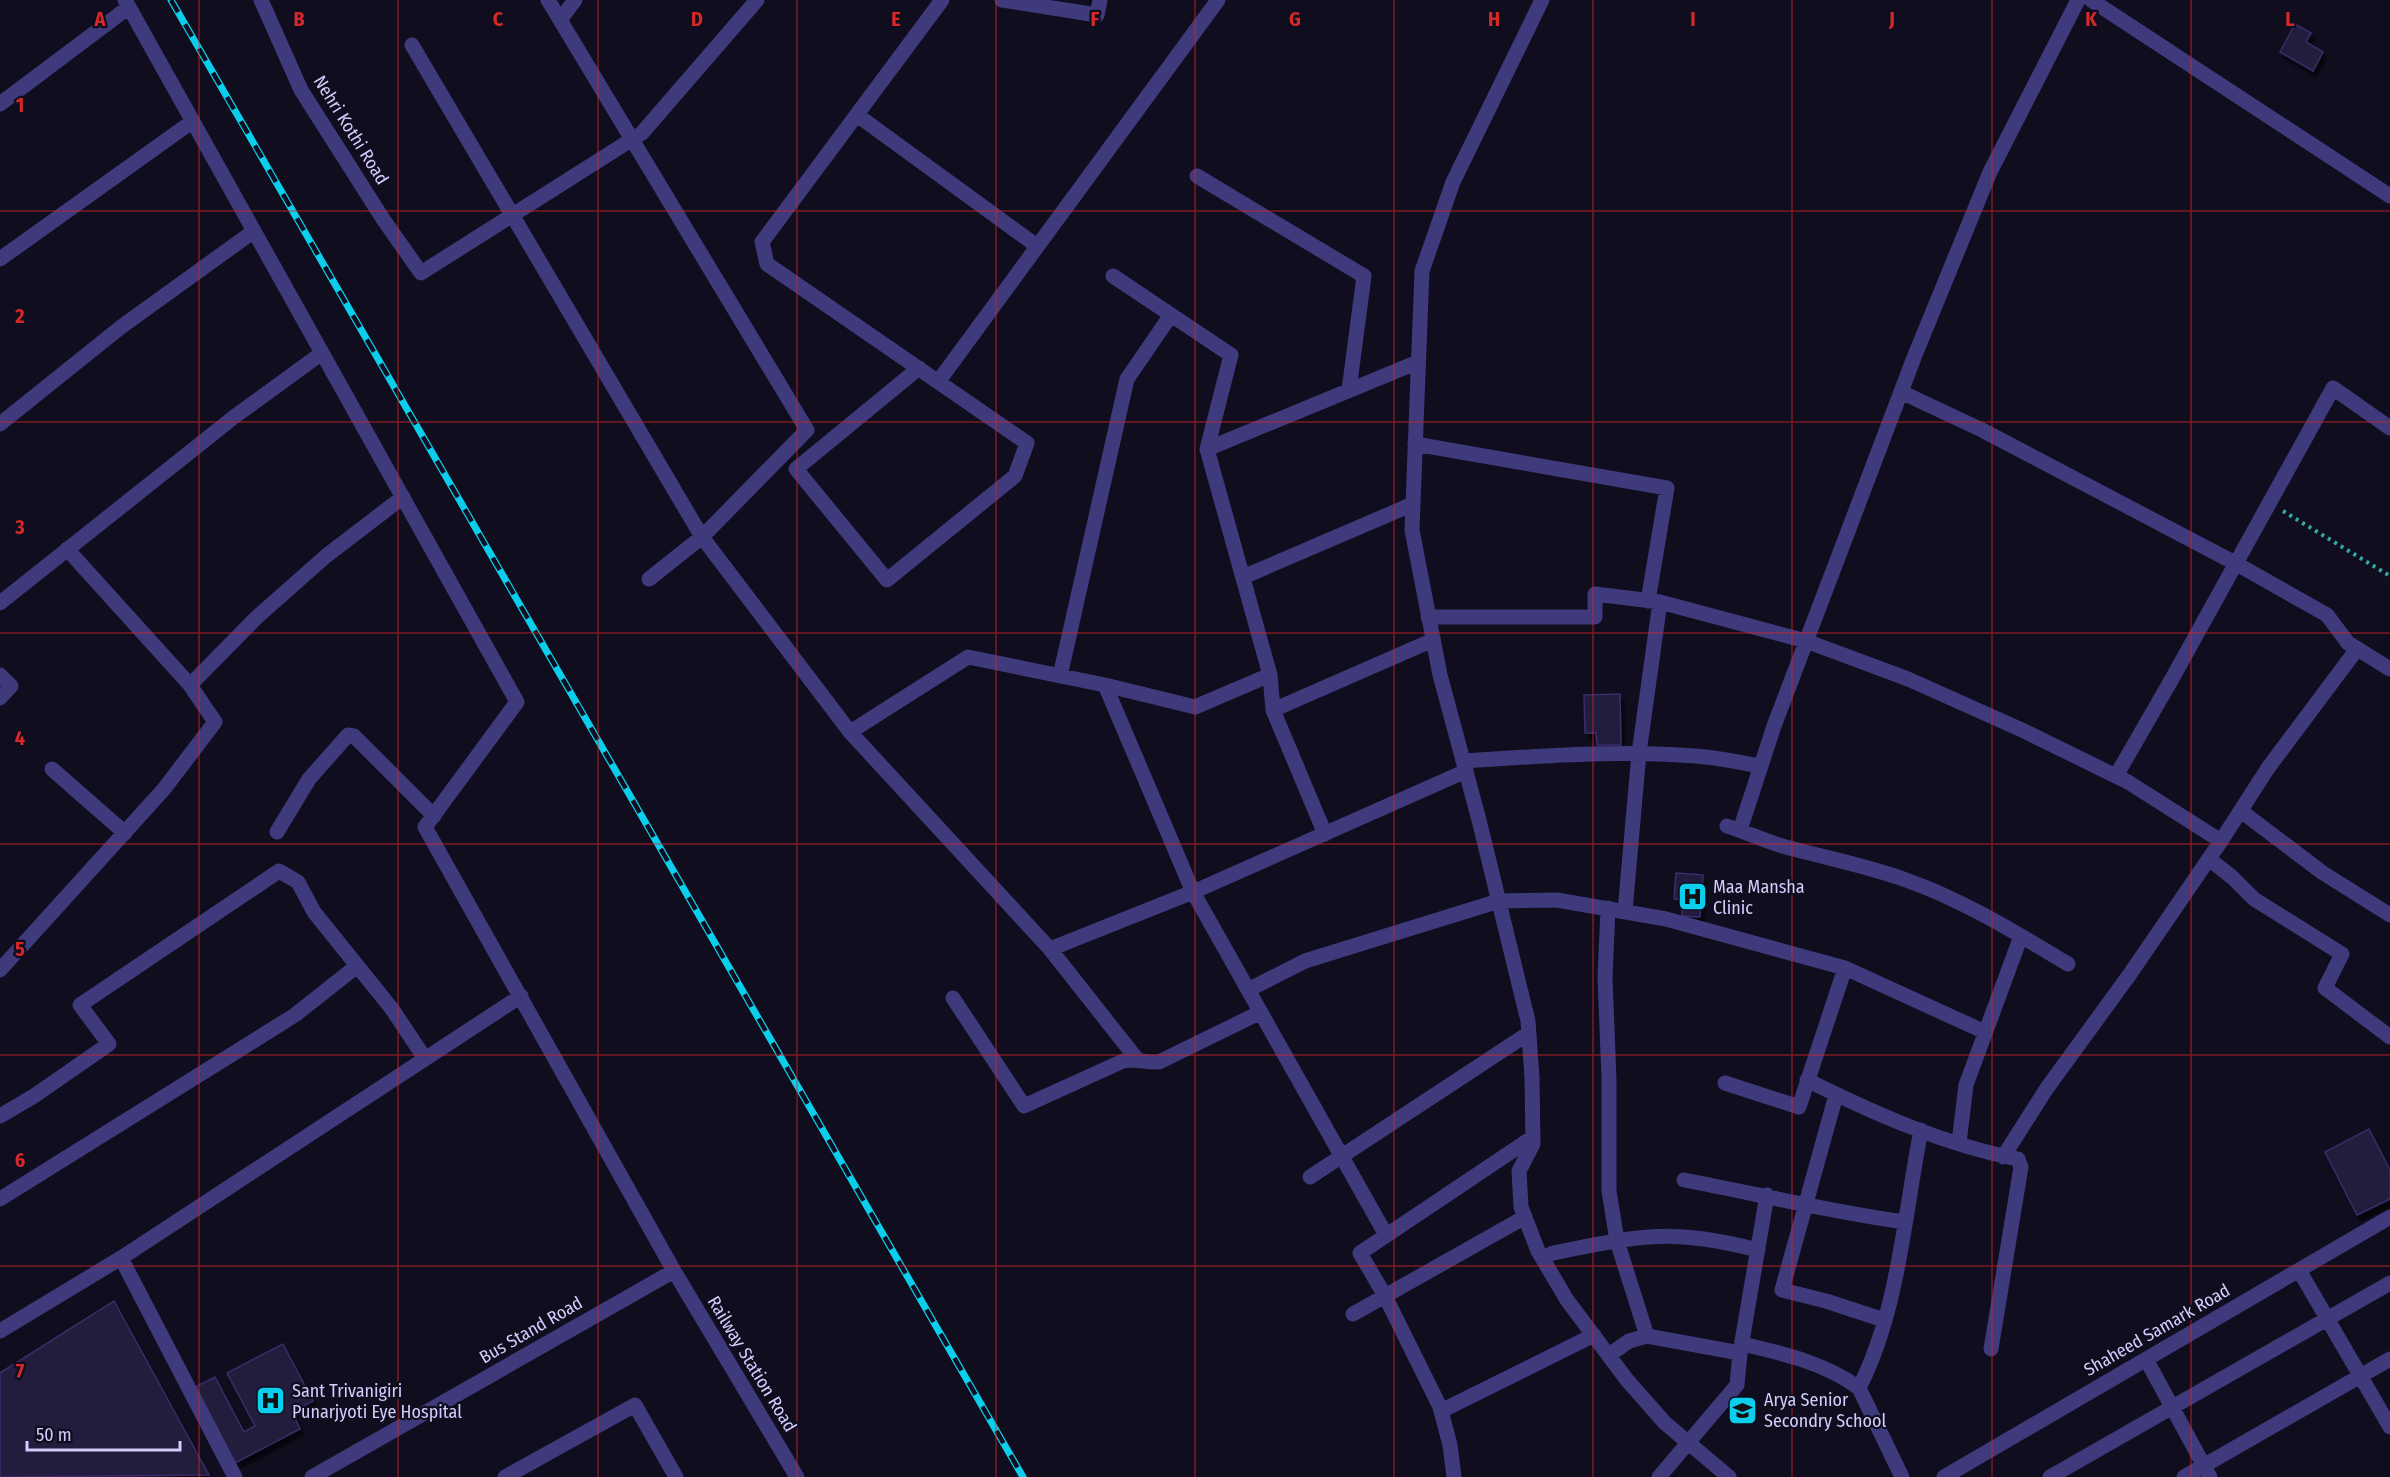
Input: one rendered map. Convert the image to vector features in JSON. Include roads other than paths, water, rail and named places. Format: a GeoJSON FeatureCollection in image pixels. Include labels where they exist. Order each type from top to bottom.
{"type":"FeatureCollection","features":[{"type":"Feature","properties":{"kind":"street","name":"Nehri Kothi Road"},"geometry":{"type":"LineString","coordinates":[[261,0],[302,90],[383,219],[421,273],[512,214]]}},
{"type":"Feature","properties":{"kind":"street"},"geometry":{"type":"LineString","coordinates":[[548,0],[807,430],[702,537],[649,579]]}},
{"type":"Feature","properties":{"kind":"street"},"geometry":{"type":"LineString","coordinates":[[560,20],[575,0]]}},
{"type":"Feature","properties":{"kind":"street"},"geometry":{"type":"LineString","coordinates":[[512,214],[642,133],[756,0]]}},
{"type":"Feature","properties":{"kind":"street"},"geometry":{"type":"LineString","coordinates":[[919,368],[796,469],[887,580],[1015,476],[1028,443],[938,382],[919,368],[767,264],[762,242],[942,0]]}},
{"type":"Feature","properties":{"kind":"street"},"geometry":{"type":"LineString","coordinates":[[1002,0],[1097,15],[1100,0]]}},
{"type":"Feature","properties":{"kind":"street"},"geometry":{"type":"LineString","coordinates":[[938,382],[1218,0]]}},
{"type":"Feature","properties":{"kind":"street"},"geometry":{"type":"LineString","coordinates":[[1542,0],[1453,182],[1422,271],[1412,530],[1440,675],[1528,1021],[1533,1144],[1519,1171],[1521,1207],[1542,1258],[1567,1300],[1627,1380],[1665,1423],[1729,1477]]}},
{"type":"Feature","properties":{"kind":"street"},"geometry":{"type":"LineString","coordinates":[[2068,964],[2021,936],[1939,893],[1834,858],[1777,844],[1734,828],[1761,766],[1900,392],[1990,172],[2078,0]]}},
{"type":"Feature","properties":{"kind":"street"},"geometry":{"type":"LineString","coordinates":[[2091,0],[2390,196]]}},
{"type":"Feature","properties":{"kind":"street"},"geometry":{"type":"LineString","coordinates":[[0,104],[127,3],[517,702],[434,816],[354,736],[348,735],[309,779],[277,832]]}},
{"type":"Feature","properties":{"kind":"street"},"geometry":{"type":"LineString","coordinates":[[412,45],[702,537],[850,732],[1050,950],[1137,1058],[1146,1063],[1160,1062],[1260,1012]]}},
{"type":"Feature","properties":{"kind":"street"},"geometry":{"type":"LineString","coordinates":[[857,115],[1037,246]]}},
{"type":"Feature","properties":{"kind":"street"},"geometry":{"type":"LineString","coordinates":[[0,259],[193,121]]}},
{"type":"Feature","properties":{"kind":"street"},"geometry":{"type":"LineString","coordinates":[[1197,176],[1364,276],[1348,390]]}},
{"type":"Feature","properties":{"kind":"street"},"geometry":{"type":"LineString","coordinates":[[0,424],[121,327],[254,231]]}},
{"type":"Feature","properties":{"kind":"street"},"geometry":{"type":"LineString","coordinates":[[1113,276],[1231,355],[1207,449],[1270,675],[1273,710],[1325,834]]}},
{"type":"Feature","properties":{"kind":"street"},"geometry":{"type":"LineString","coordinates":[[1060,676],[1127,379],[1171,315]]}},
{"type":"Feature","properties":{"kind":"street"},"geometry":{"type":"LineString","coordinates":[[0,603],[234,417],[322,353]]}},
{"type":"Feature","properties":{"kind":"street"},"geometry":{"type":"LineString","coordinates":[[1207,449],[1418,362]]}},
{"type":"Feature","properties":{"kind":"street"},"geometry":{"type":"LineString","coordinates":[[2116,776],[2333,388],[2390,428]]}},
{"type":"Feature","properties":{"kind":"street"},"geometry":{"type":"LineString","coordinates":[[1900,392],[1982,430],[2235,563],[2327,615],[2348,643],[2390,669]]}},
{"type":"Feature","properties":{"kind":"street"},"geometry":{"type":"LineString","coordinates":[[1415,444],[1667,488],[1625,911]]}},
{"type":"Feature","properties":{"kind":"street"},"geometry":{"type":"LineString","coordinates":[[190,685],[256,618],[326,556],[403,497]]}},
{"type":"Feature","properties":{"kind":"street"},"geometry":{"type":"LineString","coordinates":[[1243,577],[1413,504]]}},
{"type":"Feature","properties":{"kind":"street"},"geometry":{"type":"LineString","coordinates":[[0,970],[164,789],[215,722],[190,685],[67,549]]}},
{"type":"Feature","properties":{"kind":"street"},"geometry":{"type":"LineString","coordinates":[[1428,617],[1595,617],[1595,594],[1654,601],[1806,641],[1908,679],[2022,730],[2116,776],[2221,842]]}},
{"type":"Feature","properties":{"kind":"street"},"geometry":{"type":"LineString","coordinates":[[1273,710],[1433,640]]}},
{"type":"Feature","properties":{"kind":"street"},"geometry":{"type":"LineString","coordinates":[[2003,1157],[2047,1088],[2209,860],[2268,768],[2357,649]]}},
{"type":"Feature","properties":{"kind":"street"},"geometry":{"type":"LineString","coordinates":[[850,732],[968,657],[1195,707],[1270,675]]}},
{"type":"Feature","properties":{"kind":"street"},"geometry":{"type":"LineString","coordinates":[[0,675],[11,686],[0,698]]}},
{"type":"Feature","properties":{"kind":"street"},"geometry":{"type":"LineString","coordinates":[[1105,686],[1193,892],[1386,1235]]}},
{"type":"Feature","properties":{"kind":"street"},"geometry":{"type":"LineString","coordinates":[[1050,950],[1193,892],[1325,834],[1465,766],[1557,755],[1639,753],[1706,757],[1761,766]]}},
{"type":"Feature","properties":{"kind":"street"},"geometry":{"type":"LineString","coordinates":[[52,769],[124,833]]}},
{"type":"Feature","properties":{"kind":"street"},"geometry":{"type":"LineString","coordinates":[[2241,811],[2323,873],[2390,915]]}},
{"type":"Feature","properties":{"kind":"street","name":"Railway Station Road"},"geometry":{"type":"LineString","coordinates":[[434,816],[425,827],[674,1271],[797,1477]]}},
{"type":"Feature","properties":{"kind":"street"},"geometry":{"type":"LineString","coordinates":[[2209,860],[2232,877],[2254,899],[2342,954],[2325,988],[2390,1037]]}},
{"type":"Feature","properties":{"kind":"street"},"geometry":{"type":"LineString","coordinates":[[0,1116],[34,1096],[109,1044],[80,1005],[279,871],[298,882],[314,912],[392,1009],[424,1058]]}},
{"type":"Feature","properties":{"kind":"street"},"geometry":{"type":"LineString","coordinates":[[1248,990],[1305,961],[1499,901],[1557,900],[1666,919],[1845,968],[1985,1032]]}},
{"type":"Feature","properties":{"kind":"street"},"geometry":{"type":"LineString","coordinates":[[1608,908],[1605,978],[1609,1079],[1609,1191],[1617,1241],[1647,1336]]}},
{"type":"Feature","properties":{"kind":"street"},"geometry":{"type":"LineString","coordinates":[[1959,1143],[1966,1086],[2021,936]]}},
{"type":"Feature","properties":{"kind":"street"},"geometry":{"type":"LineString","coordinates":[[0,1200],[295,1015],[357,966]]}},
{"type":"Feature","properties":{"kind":"street"},"geometry":{"type":"LineString","coordinates":[[1725,1083],[1799,1107],[1845,968]]}},
{"type":"Feature","properties":{"kind":"street"},"geometry":{"type":"LineString","coordinates":[[0,1330],[121,1258],[520,996]]}},
{"type":"Feature","properties":{"kind":"street"},"geometry":{"type":"LineString","coordinates":[[952,998],[1024,1106],[1123,1061],[1137,1058]]}},
{"type":"Feature","properties":{"kind":"street"},"geometry":{"type":"LineString","coordinates":[[1310,1177],[1529,1033]]}},
{"type":"Feature","properties":{"kind":"street"},"geometry":{"type":"LineString","coordinates":[[1807,1080],[1836,1095],[1921,1130],[2018,1160],[2021,1167],[1991,1349]]}},
{"type":"Feature","properties":{"kind":"street"},"geometry":{"type":"LineString","coordinates":[[1836,1095],[1782,1290],[1826,1301],[1884,1320]]}},
{"type":"Feature","properties":{"kind":"street"},"geometry":{"type":"LineString","coordinates":[[1859,1388],[1871,1364],[1884,1320],[1905,1222],[1921,1130]]}},
{"type":"Feature","properties":{"kind":"street"},"geometry":{"type":"LineString","coordinates":[[1454,1477],[1450,1445],[1442,1412],[1385,1296],[1360,1253],[1533,1137]]}},
{"type":"Feature","properties":{"kind":"street"},"geometry":{"type":"LineString","coordinates":[[1684,1180],[1767,1195],[1804,1206],[1905,1222]]}},
{"type":"Feature","properties":{"kind":"street"},"geometry":{"type":"LineString","coordinates":[[1659,1477],[1737,1385],[1767,1195]]}},
{"type":"Feature","properties":{"kind":"street"},"geometry":{"type":"LineString","coordinates":[[1353,1314],[1525,1216]]}},
{"type":"Feature","properties":{"kind":"street","name":"Shaheed Samark Road"},"geometry":{"type":"LineString","coordinates":[[1944,1477],[2390,1217]]}},
{"type":"Feature","properties":{"kind":"street"},"geometry":{"type":"LineString","coordinates":[[1542,1258],[1553,1253],[1648,1237],[1678,1236],[1758,1250]]}},
{"type":"Feature","properties":{"kind":"street"},"geometry":{"type":"LineString","coordinates":[[121,1258],[236,1477]]}},
{"type":"Feature","properties":{"kind":"street"},"geometry":{"type":"LineString","coordinates":[[2299,1270],[2390,1427]]}},
{"type":"Feature","properties":{"kind":"street","name":"Bus Stand Road"},"geometry":{"type":"LineString","coordinates":[[314,1477],[674,1271]]}},
{"type":"Feature","properties":{"kind":"street"},"geometry":{"type":"LineString","coordinates":[[2050,1477],[2390,1283]]}},
{"type":"Feature","properties":{"kind":"street"},"geometry":{"type":"LineString","coordinates":[[1442,1412],[1594,1335]]}},
{"type":"Feature","properties":{"kind":"street"},"geometry":{"type":"LineString","coordinates":[[1609,1355],[1629,1341],[1647,1336],[1787,1354],[1846,1379],[1859,1388],[1902,1477]]}},
{"type":"Feature","properties":{"kind":"street"},"geometry":{"type":"LineString","coordinates":[[2146,1359],[2207,1472]]}},
{"type":"Feature","properties":{"kind":"street"},"geometry":{"type":"LineString","coordinates":[[2184,1477],[2207,1472],[2390,1359]]}},
{"type":"Feature","properties":{"kind":"street"},"geometry":{"type":"LineString","coordinates":[[506,1477],[635,1404],[676,1477]]}},
{"type":"Feature","properties":{"kind":"railway"},"geometry":{"type":"LineString","coordinates":[[171,0],[1023,1477]]}},
{"type":"Feature","properties":{"kind":"place","name":"Maa Mansha Clinic"},"geometry":{"type":"Point","coordinates":[1692,897]}},
{"type":"Feature","properties":{"kind":"place","name":"Sant Trivanigiri Punarjyoti Eye Hospital"},"geometry":{"type":"Point","coordinates":[271,1401]}},
{"type":"Feature","properties":{"kind":"place","name":"Arya Senior Secondry School"},"geometry":{"type":"Point","coordinates":[1743,1410]}}]}
